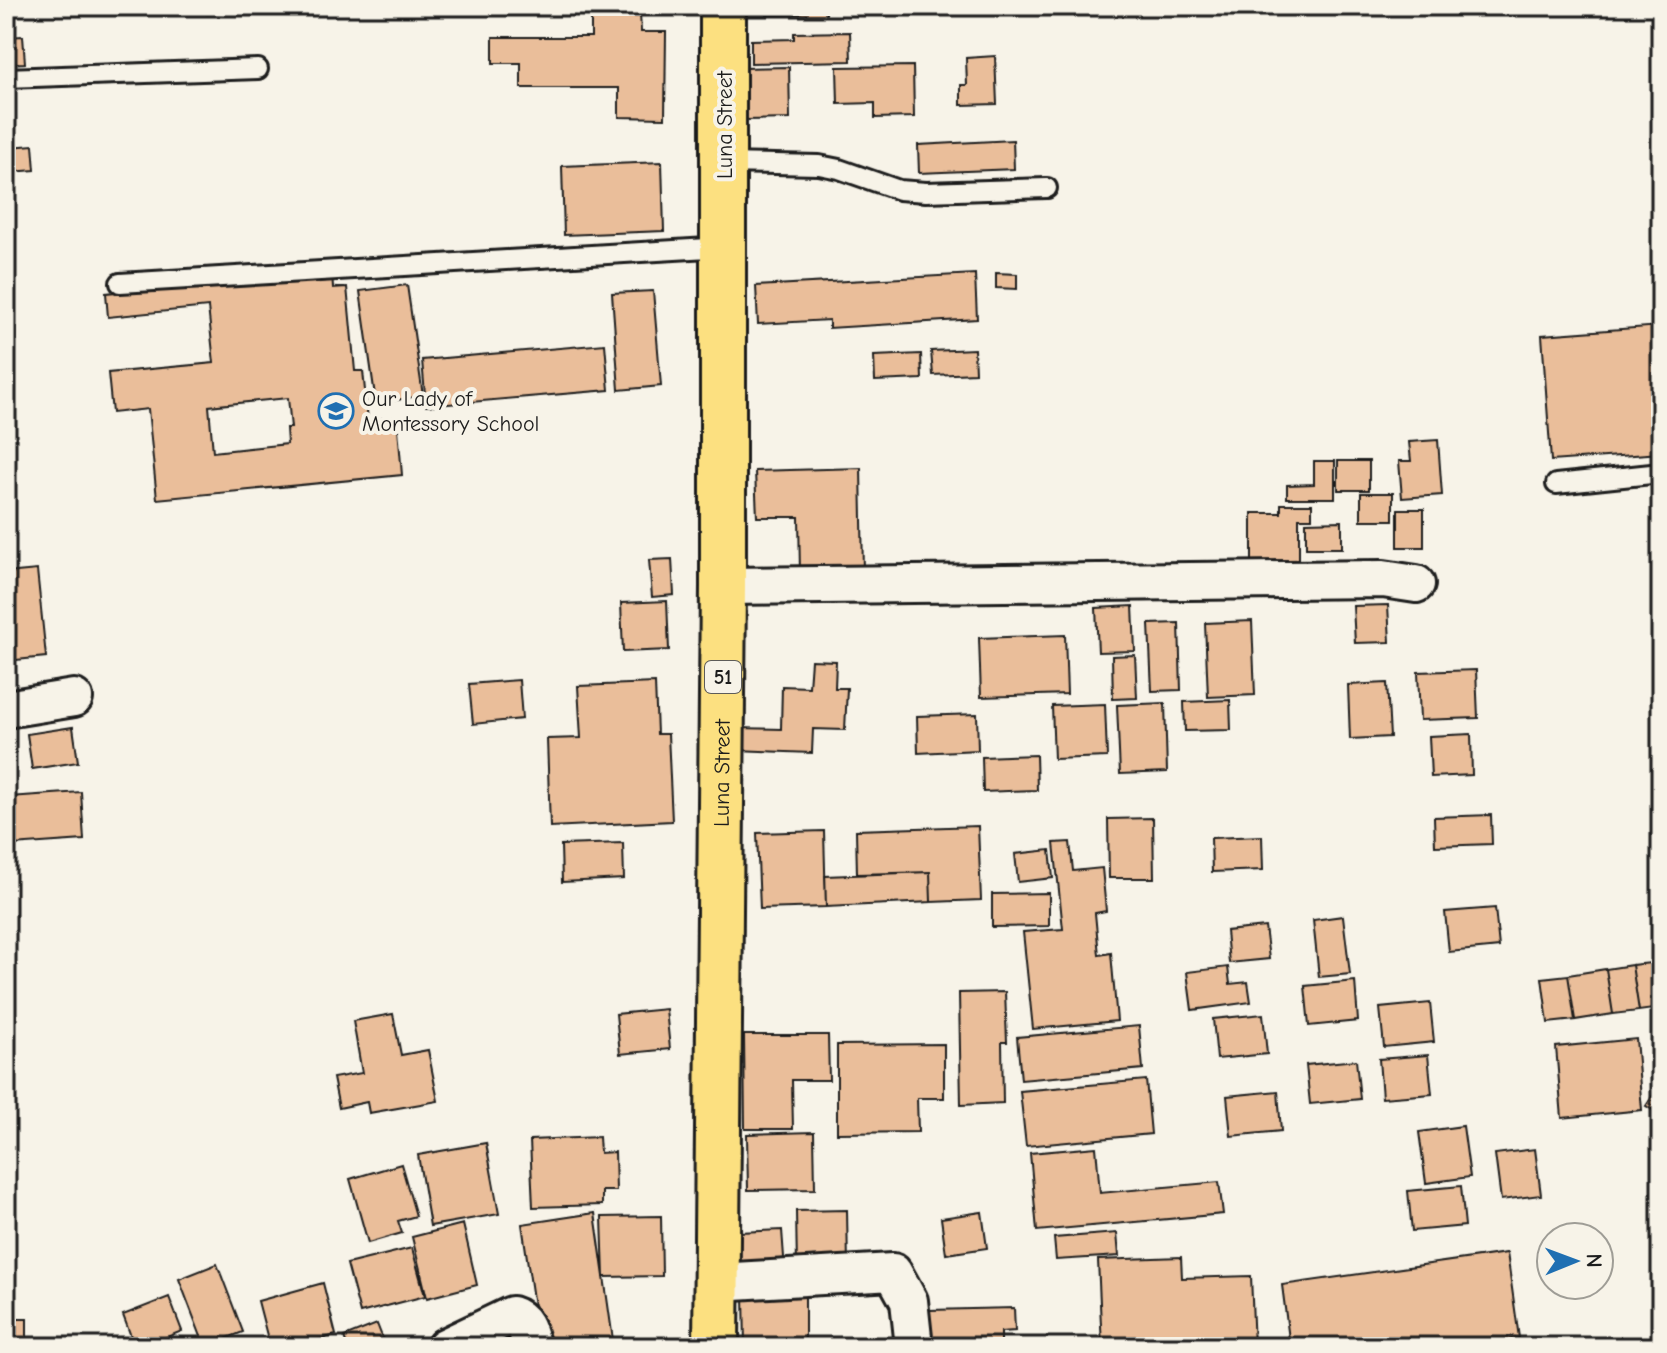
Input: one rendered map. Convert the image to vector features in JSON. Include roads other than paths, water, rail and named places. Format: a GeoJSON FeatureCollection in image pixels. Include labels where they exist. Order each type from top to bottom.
{"type":"FeatureCollection","features":[{"type":"Feature","properties":{"kind":"main road","name":"Luna Street"},"geometry":{"type":"LineString","coordinates":[[716,1347],[725,247],[723,6]]}},
{"type":"Feature","properties":{"kind":"street"},"geometry":{"type":"LineString","coordinates":[[723,586],[1383,579],[1416,584]]}},
{"type":"Feature","properties":{"kind":"street"},"geometry":{"type":"LineString","coordinates":[[6,709],[74,698]]}},
{"type":"Feature","properties":{"kind":"street"},"geometry":{"type":"LineString","coordinates":[[717,1282],[893,1272],[909,1301],[914,1347]]}},
{"type":"Feature","properties":{"kind":"street"},"geometry":{"type":"LineString","coordinates":[[445,1347],[512,1315],[525,1324],[532,1347]]}},
{"type":"Feature","properties":{"kind":"lane"},"geometry":{"type":"LineString","coordinates":[[6,78],[258,69]]}},
{"type":"Feature","properties":{"kind":"lane"},"geometry":{"type":"LineString","coordinates":[[724,163],[819,165],[899,190],[1047,188]]}},
{"type":"Feature","properties":{"kind":"lane"},"geometry":{"type":"LineString","coordinates":[[120,283],[725,247]]}},
{"type":"Feature","properties":{"kind":"lane"},"geometry":{"type":"LineString","coordinates":[[1556,484],[1661,473]]}},
{"type":"Feature","properties":{"kind":"place","name":"Our Lady of Montessory School"},"geometry":{"type":"Point","coordinates":[336,411]}}]}
